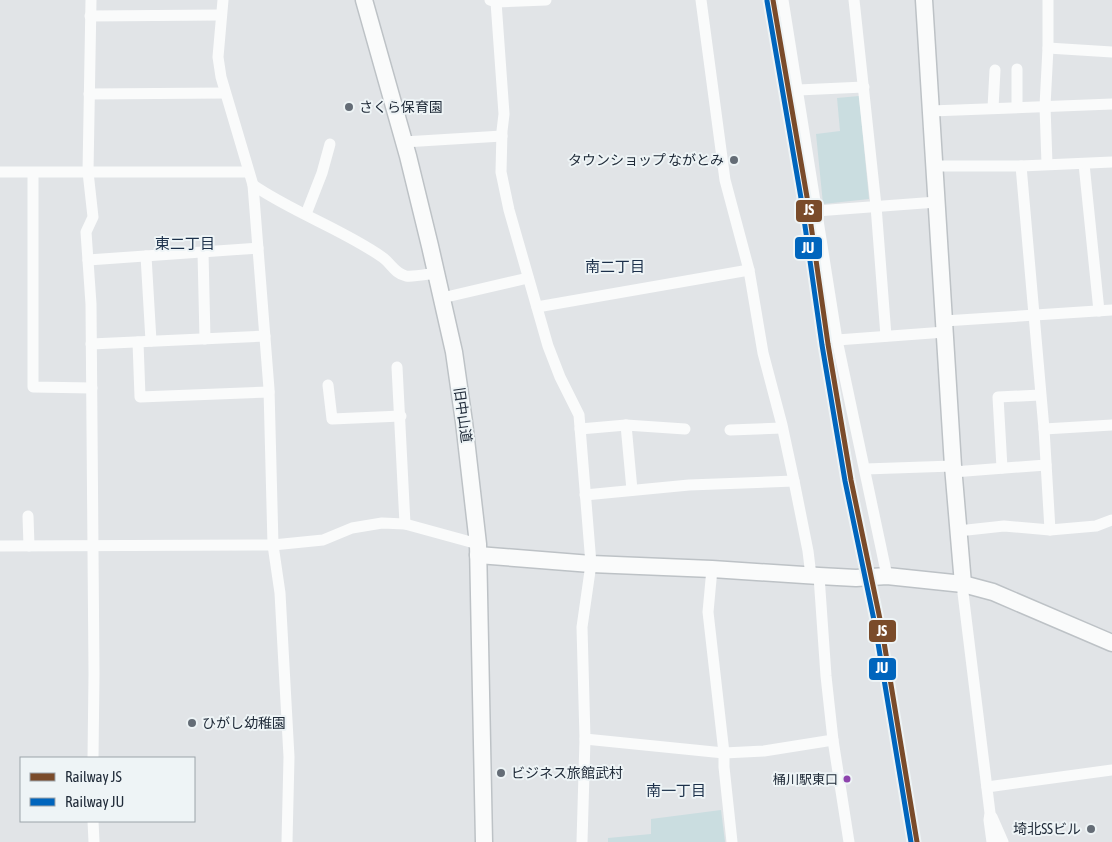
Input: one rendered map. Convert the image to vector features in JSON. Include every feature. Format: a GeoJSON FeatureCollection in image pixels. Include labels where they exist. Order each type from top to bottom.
{"type":"FeatureCollection","features":[{"type":"Feature","properties":{"kind":"street"},"geometry":{"type":"LineString","coordinates":[[91,0],[88,172],[94,217],[86,232],[91,304],[93,757]]}},
{"type":"Feature","properties":{"kind":"street"},"geometry":{"type":"LineString","coordinates":[[223,0],[220,15],[218,57],[220,77],[253,185],[265,336],[269,392],[274,545],[280,593],[290,757],[286,842]]}},
{"type":"Feature","properties":{"kind":"street","name":"旧中山道"},"geometry":{"type":"LineString","coordinates":[[364,0],[404,142],[437,273],[454,352],[464,422],[478,549],[484,842]]}},
{"type":"Feature","properties":{"kind":"street"},"geometry":{"type":"LineString","coordinates":[[546,0],[493,1],[504,114],[502,172],[509,210],[548,346],[578,415],[580,429],[591,564],[582,627],[585,739],[582,842]]}},
{"type":"Feature","properties":{"kind":"street"},"geometry":{"type":"LineString","coordinates":[[701,0],[725,180],[749,270],[763,353],[815,576],[833,740],[849,842]]}},
{"type":"Feature","properties":{"kind":"street"},"geometry":{"type":"LineString","coordinates":[[784,0],[837,340],[887,576]]}},
{"type":"Feature","properties":{"kind":"street"},"geometry":{"type":"LineString","coordinates":[[854,0],[876,206],[886,336]]}},
{"type":"Feature","properties":{"kind":"street"},"geometry":{"type":"LineString","coordinates":[[924,0],[953,469],[963,593],[992,842]]}},
{"type":"Feature","properties":{"kind":"street"},"geometry":{"type":"LineString","coordinates":[[1047,164],[1045,106],[1048,0]]}},
{"type":"Feature","properties":{"kind":"street"},"geometry":{"type":"LineString","coordinates":[[90,16],[220,15]]}},
{"type":"Feature","properties":{"kind":"street"},"geometry":{"type":"LineString","coordinates":[[1048,48],[1112,52]]}},
{"type":"Feature","properties":{"kind":"street"},"geometry":{"type":"LineString","coordinates":[[1017,69],[1017,107]]}},
{"type":"Feature","properties":{"kind":"street"},"geometry":{"type":"LineString","coordinates":[[993,108],[995,70]]}},
{"type":"Feature","properties":{"kind":"street"},"geometry":{"type":"LineString","coordinates":[[798,90],[864,87]]}},
{"type":"Feature","properties":{"kind":"street"},"geometry":{"type":"LineString","coordinates":[[89,94],[225,94]]}},
{"type":"Feature","properties":{"kind":"street"},"geometry":{"type":"LineString","coordinates":[[931,111],[1112,104]]}},
{"type":"Feature","properties":{"kind":"street"},"geometry":{"type":"LineString","coordinates":[[404,142],[502,136]]}},
{"type":"Feature","properties":{"kind":"street"},"geometry":{"type":"LineString","coordinates":[[306,214],[322,173],[330,144]]}},
{"type":"Feature","properties":{"kind":"street"},"geometry":{"type":"LineString","coordinates":[[934,166],[1021,166],[1112,162]]}},
{"type":"Feature","properties":{"kind":"street"},"geometry":{"type":"LineString","coordinates":[[1084,164],[1099,311]]}},
{"type":"Feature","properties":{"kind":"street"},"geometry":{"type":"LineString","coordinates":[[1021,166],[1044,429],[1050,530]]}},
{"type":"Feature","properties":{"kind":"street"},"geometry":{"type":"LineString","coordinates":[[0,172],[248,172]]}},
{"type":"Feature","properties":{"kind":"street"},"geometry":{"type":"LineString","coordinates":[[33,172],[33,387],[92,388]]}},
{"type":"Feature","properties":{"kind":"street"},"geometry":{"type":"LineString","coordinates":[[253,185],[269,196],[306,214],[384,258],[396,272],[407,276],[437,273]]}},
{"type":"Feature","properties":{"kind":"street"},"geometry":{"type":"LineString","coordinates":[[816,211],[937,202]]}},
{"type":"Feature","properties":{"kind":"street"},"geometry":{"type":"LineString","coordinates":[[88,260],[258,248]]}},
{"type":"Feature","properties":{"kind":"street"},"geometry":{"type":"LineString","coordinates":[[203,252],[205,339]]}},
{"type":"Feature","properties":{"kind":"street"},"geometry":{"type":"LineString","coordinates":[[146,256],[152,341]]}},
{"type":"Feature","properties":{"kind":"street"},"geometry":{"type":"LineString","coordinates":[[537,307],[749,270]]}},
{"type":"Feature","properties":{"kind":"street"},"geometry":{"type":"LineString","coordinates":[[442,298],[528,278]]}},
{"type":"Feature","properties":{"kind":"street"},"geometry":{"type":"LineString","coordinates":[[837,340],[886,336],[1034,316],[1112,310]]}},
{"type":"Feature","properties":{"kind":"street"},"geometry":{"type":"LineString","coordinates":[[91,344],[265,336]]}},
{"type":"Feature","properties":{"kind":"street"},"geometry":{"type":"LineString","coordinates":[[138,342],[140,396],[269,392]]}},
{"type":"Feature","properties":{"kind":"street"},"geometry":{"type":"LineString","coordinates":[[397,366],[406,524]]}},
{"type":"Feature","properties":{"kind":"street"},"geometry":{"type":"LineString","coordinates":[[328,385],[332,419],[401,416]]}},
{"type":"Feature","properties":{"kind":"street"},"geometry":{"type":"LineString","coordinates":[[1002,468],[998,397],[1040,395]]}},
{"type":"Feature","properties":{"kind":"street"},"geometry":{"type":"LineString","coordinates":[[580,429],[626,425],[685,429]]}},
{"type":"Feature","properties":{"kind":"street"},"geometry":{"type":"LineString","coordinates":[[626,425],[632,490]]}},
{"type":"Feature","properties":{"kind":"street"},"geometry":{"type":"LineString","coordinates":[[1044,429],[1112,425]]}},
{"type":"Feature","properties":{"kind":"street"},"geometry":{"type":"LineString","coordinates":[[730,430],[782,428]]}},
{"type":"Feature","properties":{"kind":"street"},"geometry":{"type":"LineString","coordinates":[[865,469],[1002,468],[1046,465]]}},
{"type":"Feature","properties":{"kind":"street"},"geometry":{"type":"LineString","coordinates":[[585,495],[689,484],[794,481]]}},
{"type":"Feature","properties":{"kind":"street"},"geometry":{"type":"LineString","coordinates":[[28,516],[29,546]]}},
{"type":"Feature","properties":{"kind":"street"},"geometry":{"type":"LineString","coordinates":[[958,531],[1004,526],[1050,530],[1096,526],[1112,520]]}},
{"type":"Feature","properties":{"kind":"street"},"geometry":{"type":"LineString","coordinates":[[0,546],[274,545],[323,540],[352,528],[382,523],[406,524],[478,549],[591,564],[856,578],[887,576],[963,584],[993,592],[1112,643]]}},
{"type":"Feature","properties":{"kind":"street"},"geometry":{"type":"LineString","coordinates":[[712,569],[708,612],[732,842]]}},
{"type":"Feature","properties":{"kind":"street"},"geometry":{"type":"LineString","coordinates":[[585,739],[724,753],[764,752],[833,740]]}},
{"type":"Feature","properties":{"kind":"street"},"geometry":{"type":"LineString","coordinates":[[987,788],[1112,770]]}},
{"type":"Feature","properties":{"kind":"street"},"geometry":{"type":"LineString","coordinates":[[990,813],[1003,842]]}},
{"type":"Feature","properties":{"kind":"street"},"geometry":{"type":"LineString","coordinates":[[93,822],[94,842]]}},
{"type":"Feature","properties":{"kind":"shaded area"},"geometry":{"type":"Polygon","coordinates":[[[859,96],[869,199],[823,204],[816,134],[840,131],[837,98],[859,96]]]}},
{"type":"Feature","properties":{"kind":"shaded area"},"geometry":{"type":"Polygon","coordinates":[[[721,810],[725,842],[608,842],[608,838],[651,834],[651,819],[721,810]]]}},
{"type":"Feature","properties":{"kind":"rail line","name":"JS"},"geometry":{"type":"LineString","coordinates":[[773,0],[807,197],[828,344],[851,480],[881,624],[917,842]]}},
{"type":"Feature","properties":{"kind":"rail line","name":"JU"},"geometry":{"type":"LineString","coordinates":[[767,1],[801,198],[822,345],[845,481],[875,625],[911,842]]}},
{"type":"Feature","properties":{"kind":"place","name":"さくら保育園"},"geometry":{"type":"Point","coordinates":[349,107]}},
{"type":"Feature","properties":{"kind":"place","name":"タウンショップ ながとみ"},"geometry":{"type":"Point","coordinates":[734,160]}},
{"type":"Feature","properties":{"kind":"place","name":"ひがし幼稚園"},"geometry":{"type":"Point","coordinates":[192,723]}},
{"type":"Feature","properties":{"kind":"place","name":"ビジネス旅館武村"},"geometry":{"type":"Point","coordinates":[501,773]}},
{"type":"Feature","properties":{"kind":"place","name":"桶川駅東口"},"geometry":{"type":"Point","coordinates":[847,779]}},
{"type":"Feature","properties":{"kind":"place","name":"埼北SSビル"},"geometry":{"type":"Point","coordinates":[1091,829]}},
{"type":"Feature","properties":{"kind":"district","name":"東二丁目"},"geometry":{"type":"Point","coordinates":[185,243]}},
{"type":"Feature","properties":{"kind":"district","name":"南二丁目"},"geometry":{"type":"Point","coordinates":[615,266]}},
{"type":"Feature","properties":{"kind":"district","name":"南一丁目"},"geometry":{"type":"Point","coordinates":[676,790]}}]}
